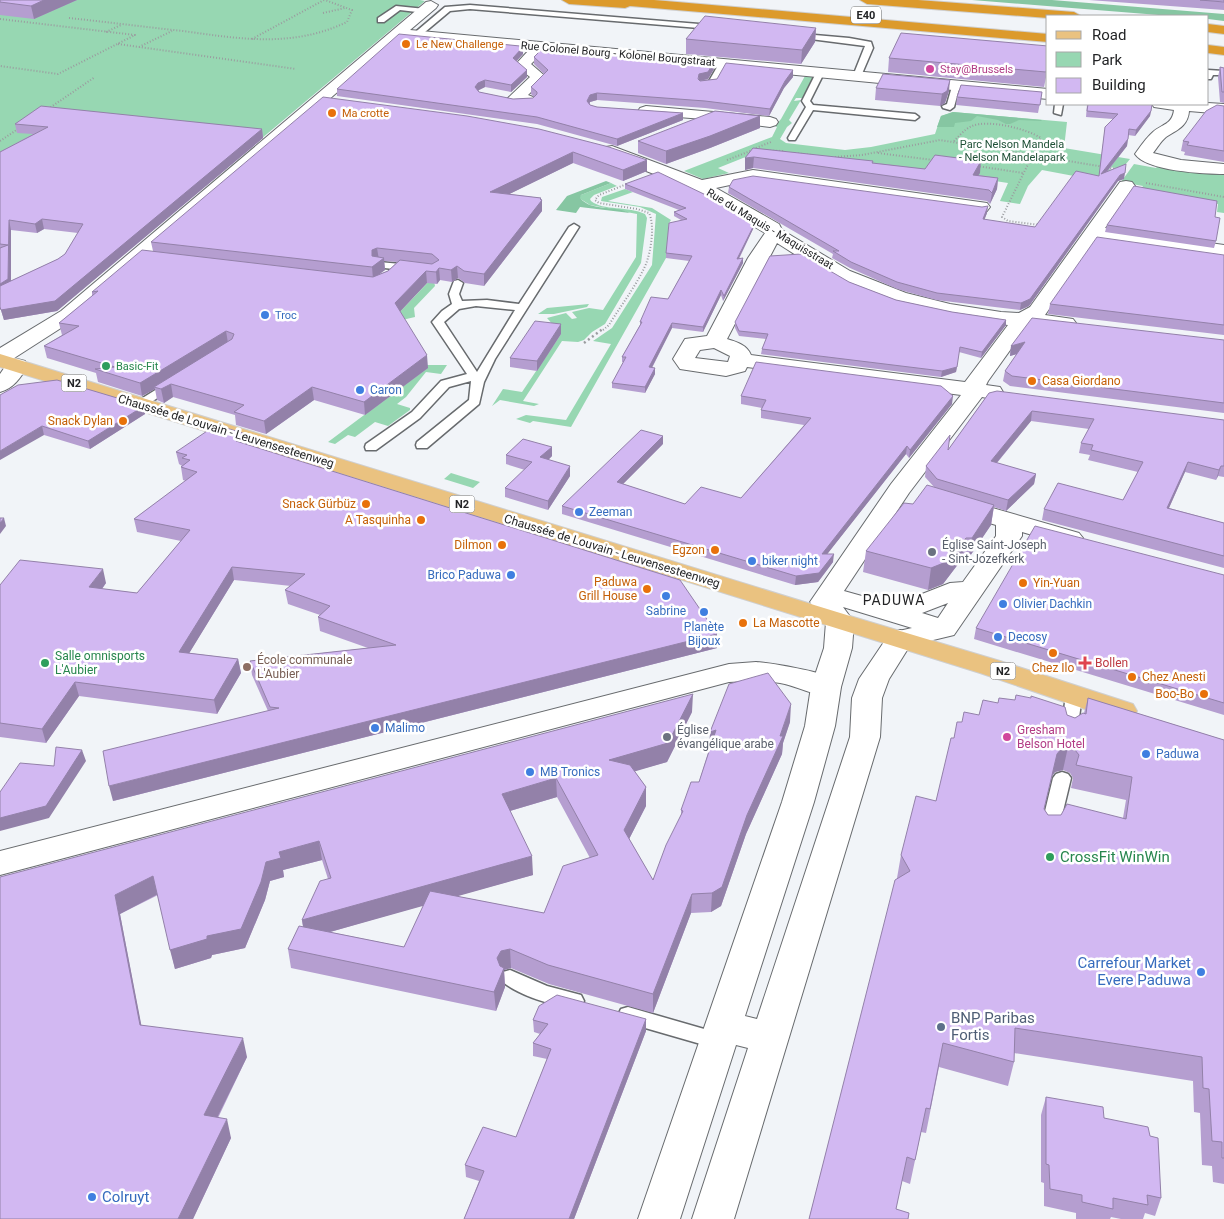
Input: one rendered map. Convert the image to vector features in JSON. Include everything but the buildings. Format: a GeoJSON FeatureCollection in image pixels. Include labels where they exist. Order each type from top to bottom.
{"type":"FeatureCollection","features":[{"type":"Feature","properties":{"kind":"highway"},"geometry":{"type":"LineString","coordinates":[[569,0],[663,6]]}},
{"type":"Feature","properties":{"kind":"highway","name":"E40"},"geometry":{"type":"LineString","coordinates":[[608,0],[1046,38]]}},
{"type":"Feature","properties":{"kind":"highway","name":"E40"},"geometry":{"type":"LineString","coordinates":[[684,0],[1046,30]]}},
{"type":"Feature","properties":{"kind":"highway","name":"E40"},"geometry":{"type":"LineString","coordinates":[[867,0],[1061,15]]}},
{"type":"Feature","properties":{"kind":"highway","name":"E40"},"geometry":{"type":"LineString","coordinates":[[853,6],[1046,22]]}},
{"type":"Feature","properties":{"kind":"highway"},"geometry":{"type":"LineString","coordinates":[[1209,27],[1224,28]]}},
{"type":"Feature","properties":{"kind":"highway"},"geometry":{"type":"LineString","coordinates":[[1209,36],[1224,37]]}},
{"type":"Feature","properties":{"kind":"highway"},"geometry":{"type":"LineString","coordinates":[[1209,43],[1224,44]]}},
{"type":"Feature","properties":{"kind":"highway"},"geometry":{"type":"LineString","coordinates":[[1209,50],[1224,51]]}},
{"type":"Feature","properties":{"kind":"main road","name":"Chaussée de Louvain - Leuvensesteenweg"},"geometry":{"type":"LineString","coordinates":[[6,361],[139,404],[840,610],[889,620],[1074,695],[1151,721]]}},
{"type":"Feature","properties":{"kind":"street"},"geometry":{"type":"LineString","coordinates":[[0,385],[7,380],[6,361],[68,315],[428,8]]}},
{"type":"Feature","properties":{"kind":"street","name":"Rue Colonel Bourg - Kolonel Bourgstraat"},"geometry":{"type":"LineString","coordinates":[[398,33],[723,64],[826,76],[857,76],[1046,94]]}},
{"type":"Feature","properties":{"kind":"street"},"geometry":{"type":"LineString","coordinates":[[514,98],[539,77],[522,66],[540,47]]}},
{"type":"Feature","properties":{"kind":"street"},"geometry":{"type":"LineString","coordinates":[[318,100],[345,104]]}},
{"type":"Feature","properties":{"kind":"street"},"geometry":{"type":"LineString","coordinates":[[1224,110],[1180,105],[1181,117],[1170,130],[1160,134],[1143,154],[1153,159],[1188,166],[1206,169],[1224,168]]}},
{"type":"Feature","properties":{"kind":"street"},"geometry":{"type":"LineString","coordinates":[[635,110],[770,122]]}},
{"type":"Feature","properties":{"kind":"street"},"geometry":{"type":"LineString","coordinates":[[677,130],[712,116]]}},
{"type":"Feature","properties":{"kind":"street"},"geometry":{"type":"LineString","coordinates":[[618,153],[642,144]]}},
{"type":"Feature","properties":{"kind":"street","name":"Rue du Maquis - Maquisstraat"},"geometry":{"type":"LineString","coordinates":[[599,148],[618,153],[700,186],[772,228],[774,233],[808,254],[866,286],[890,295],[944,309],[1024,320],[1088,326]]}},
{"type":"Feature","properties":{"kind":"street"},"geometry":{"type":"LineString","coordinates":[[700,186],[753,175],[981,207]]}},
{"type":"Feature","properties":{"kind":"street"},"geometry":{"type":"LineString","coordinates":[[1009,521],[1009,536],[944,629],[840,610],[824,602],[900,489],[970,400],[977,380],[1024,320],[1037,311],[1131,180]]}},
{"type":"Feature","properties":{"kind":"street"},"geometry":{"type":"LineString","coordinates":[[715,342],[758,258],[774,233]]}},
{"type":"Feature","properties":{"kind":"street"},"geometry":{"type":"LineString","coordinates":[[1092,235],[1101,233],[1224,251]]}},
{"type":"Feature","properties":{"kind":"street"},"geometry":{"type":"LineString","coordinates":[[1092,235],[1106,240],[1224,257]]}},
{"type":"Feature","properties":{"kind":"street"},"geometry":{"type":"LineString","coordinates":[[758,258],[808,254]]}},
{"type":"Feature","properties":{"kind":"street"},"geometry":{"type":"LineString","coordinates":[[715,342],[732,348],[741,354],[741,360],[737,366],[726,369],[688,364],[684,359],[693,344],[715,342]]}},
{"type":"Feature","properties":{"kind":"street"},"geometry":{"type":"LineString","coordinates":[[741,360],[1017,396]]}},
{"type":"Feature","properties":{"kind":"street"},"geometry":{"type":"LineString","coordinates":[[900,489],[1088,542]]}},
{"type":"Feature","properties":{"kind":"street"},"geometry":{"type":"LineString","coordinates":[[713,1219],[865,737],[868,698],[889,620],[857,571],[860,567]]}},
{"type":"Feature","properties":{"kind":"street"},"geometry":{"type":"LineString","coordinates":[[889,620],[960,589]]}},
{"type":"Feature","properties":{"kind":"street"},"geometry":{"type":"LineString","coordinates":[[659,1219],[798,802],[820,726],[826,687],[838,648],[840,610]]}},
{"type":"Feature","properties":{"kind":"street"},"geometry":{"type":"LineString","coordinates":[[889,620],[933,625]]}},
{"type":"Feature","properties":{"kind":"street"},"geometry":{"type":"LineString","coordinates":[[0,863],[729,673],[747,671],[782,672],[826,687],[868,698]]}},
{"type":"Feature","properties":{"kind":"street"},"geometry":{"type":"LineString","coordinates":[[721,1033],[769,1038]]}},
{"type":"Feature","properties":{"kind":"lane"},"geometry":{"type":"LineString","coordinates":[[416,35],[448,9],[465,7],[698,26]]}},
{"type":"Feature","properties":{"kind":"lane"},"geometry":{"type":"LineString","coordinates":[[381,20],[399,8],[428,8]]}},
{"type":"Feature","properties":{"kind":"lane"},"geometry":{"type":"LineString","coordinates":[[783,34],[849,40],[868,44],[869,48],[857,76]]}},
{"type":"Feature","properties":{"kind":"lane"},"geometry":{"type":"LineString","coordinates":[[703,84],[712,83],[723,64]]}},
{"type":"Feature","properties":{"kind":"lane"},"geometry":{"type":"LineString","coordinates":[[1209,74],[1210,72],[1224,73]]}},
{"type":"Feature","properties":{"kind":"lane"},"geometry":{"type":"LineString","coordinates":[[810,107],[806,100],[826,76]]}},
{"type":"Feature","properties":{"kind":"lane"},"geometry":{"type":"LineString","coordinates":[[946,106],[950,107],[956,85]]}},
{"type":"Feature","properties":{"kind":"lane"},"geometry":{"type":"LineString","coordinates":[[810,107],[915,117]]}},
{"type":"Feature","properties":{"kind":"lane"},"geometry":{"type":"LineString","coordinates":[[792,138],[810,107]]}},
{"type":"Feature","properties":{"kind":"lane"},"geometry":{"type":"LineString","coordinates":[[422,445],[475,401],[476,379],[574,227]]}},
{"type":"Feature","properties":{"kind":"lane"},"geometry":{"type":"LineString","coordinates":[[135,256],[154,258]]}},
{"type":"Feature","properties":{"kind":"lane"},"geometry":{"type":"LineString","coordinates":[[379,265],[424,270]]}},
{"type":"Feature","properties":{"kind":"lane"},"geometry":{"type":"LineString","coordinates":[[384,280],[397,267]]}},
{"type":"Feature","properties":{"kind":"lane"},"geometry":{"type":"LineString","coordinates":[[458,282],[454,294],[458,305]]}},
{"type":"Feature","properties":{"kind":"lane"},"geometry":{"type":"LineString","coordinates":[[476,379],[438,322],[445,312],[458,305],[479,303],[522,308]]}},
{"type":"Feature","properties":{"kind":"lane"},"geometry":{"type":"LineString","coordinates":[[139,404],[180,378]]}},
{"type":"Feature","properties":{"kind":"lane"},"geometry":{"type":"LineString","coordinates":[[371,447],[416,415],[445,384],[476,379]]}},
{"type":"Feature","properties":{"kind":"lane"},"geometry":{"type":"LineString","coordinates":[[1069,733],[1074,695]]}},
{"type":"Feature","properties":{"kind":"lane"},"geometry":{"type":"LineString","coordinates":[[1049,832],[1062,778]]}},
{"type":"Feature","properties":{"kind":"lane"},"geometry":{"type":"LineString","coordinates":[[510,978],[543,993],[599,1008],[721,1033]]}},
{"type":"Feature","properties":{"kind":"path"},"geometry":{"type":"LineString","coordinates":[[70,18],[250,40],[286,39],[330,30],[347,22],[352,10],[325,0],[250,40]]}},
{"type":"Feature","properties":{"kind":"path"},"geometry":{"type":"LineString","coordinates":[[323,13],[346,8]]}},
{"type":"Feature","properties":{"kind":"path"},"geometry":{"type":"LineString","coordinates":[[0,19],[135,35],[58,74],[0,66]]}},
{"type":"Feature","properties":{"kind":"path"},"geometry":{"type":"LineString","coordinates":[[106,32],[122,25]]}},
{"type":"Feature","properties":{"kind":"path"},"geometry":{"type":"LineString","coordinates":[[139,47],[172,30]]}},
{"type":"Feature","properties":{"kind":"path"},"geometry":{"type":"LineString","coordinates":[[118,44],[296,69]]}},
{"type":"Feature","properties":{"kind":"path"},"geometry":{"type":"LineString","coordinates":[[48,109],[95,77]]}},
{"type":"Feature","properties":{"kind":"path"},"geometry":{"type":"LineString","coordinates":[[954,141],[969,127],[976,124],[1032,132],[1040,138],[1002,217],[1008,220],[1043,225]]}},
{"type":"Feature","properties":{"kind":"path"},"geometry":{"type":"LineString","coordinates":[[0,141],[24,125]]}},
{"type":"Feature","properties":{"kind":"path"},"geometry":{"type":"LineString","coordinates":[[835,158],[927,141],[954,141],[1033,155],[1131,180],[1224,197]]}},
{"type":"Feature","properties":{"kind":"path"},"geometry":{"type":"LineString","coordinates":[[723,181],[707,170],[708,167],[753,150],[816,155]]}},
{"type":"Feature","properties":{"kind":"path"},"geometry":{"type":"LineString","coordinates":[[874,152],[940,161]]}},
{"type":"Feature","properties":{"kind":"path"},"geometry":{"type":"LineString","coordinates":[[977,166],[1023,173]]}},
{"type":"Feature","properties":{"kind":"path"},"geometry":{"type":"LineString","coordinates":[[584,343],[609,325],[646,263],[651,237],[651,217],[649,213],[637,209],[599,203],[595,200],[661,171]]}},
{"type":"Feature","properties":{"kind":"green space"},"geometry":{"type":"Polygon","coordinates":[[[0,0],[425,1],[255,144],[0,162],[0,0]]]}},
{"type":"Feature","properties":{"kind":"green space"},"geometry":{"type":"Polygon","coordinates":[[[972,0],[1052,0],[1224,14],[1224,21],[1209,19],[1209,15],[1159,15],[972,0]]]}},
{"type":"Feature","properties":{"kind":"green space","name":"Parc Nelson Mandela - Nelson Mandelapark"},"geometry":{"type":"Polygon","coordinates":[[[805,76],[814,77],[803,98],[796,98],[794,101],[801,100],[789,120],[792,123],[787,127],[780,139],[786,143],[845,150],[871,147],[935,134],[941,116],[953,112],[1067,122],[1064,148],[1130,159],[1122,169],[1109,167],[1108,169],[1120,171],[1111,183],[1042,170],[1028,186],[1020,204],[1000,201],[1008,183],[936,172],[758,152],[718,168],[729,173],[703,179],[684,171],[772,137],[777,127],[775,126],[781,119],[805,76]]]}},
{"type":"Feature","properties":{"kind":"green space"},"geometry":{"type":"Polygon","coordinates":[[[953,112],[1042,120],[1019,120],[1006,124],[998,120],[977,116],[971,121],[955,123],[954,127],[937,127],[941,116],[953,112]]]}},
{"type":"Feature","properties":{"kind":"green space"},"geometry":{"type":"Polygon","coordinates":[[[1134,164],[1156,168],[1158,165],[1224,175],[1224,213],[1217,212],[1218,204],[1140,191],[1143,186],[1121,182],[1134,164]]]}},
{"type":"Feature","properties":{"kind":"green space"},"geometry":{"type":"Polygon","coordinates":[[[606,181],[611,183],[581,195],[580,198],[597,207],[617,209],[630,213],[580,207],[576,213],[556,210],[567,196],[606,181]]]}},
{"type":"Feature","properties":{"kind":"green space"},"geometry":{"type":"Polygon","coordinates":[[[611,183],[617,186],[594,195],[590,199],[602,206],[632,210],[645,214],[647,218],[641,263],[605,324],[592,332],[584,340],[578,342],[562,341],[523,401],[539,404],[534,406],[500,400],[492,406],[503,389],[522,392],[561,334],[547,318],[566,313],[572,319],[577,318],[572,312],[589,308],[603,310],[636,257],[637,214],[590,205],[579,198],[581,195],[611,183]]]}},
{"type":"Feature","properties":{"kind":"green space"},"geometry":{"type":"Polygon","coordinates":[[[625,189],[633,192],[608,201],[652,208],[671,220],[669,223],[666,258],[571,427],[533,421],[530,423],[516,419],[526,415],[566,420],[611,344],[593,341],[612,328],[652,265],[656,214],[640,207],[601,201],[602,197],[625,189]]]}},
{"type":"Feature","properties":{"kind":"green space"},"geometry":{"type":"Polygon","coordinates":[[[433,277],[435,286],[414,308],[415,317],[402,320],[427,365],[447,365],[441,374],[426,372],[406,397],[397,404],[410,408],[410,410],[388,426],[375,422],[355,437],[348,435],[335,444],[328,442],[427,368],[397,315],[433,277]]]}},
{"type":"Feature","properties":{"kind":"green space"},"geometry":{"type":"Polygon","coordinates":[[[589,304],[587,307],[554,314],[538,314],[547,308],[589,304]]]}},
{"type":"Feature","properties":{"kind":"green space"},"geometry":{"type":"Polygon","coordinates":[[[451,473],[480,482],[473,488],[444,479],[451,473]]]}},
{"type":"Feature","properties":{"kind":"place","name":"Le New Challenge"},"geometry":{"type":"Point","coordinates":[406,44]}},
{"type":"Feature","properties":{"kind":"place","name":"Stay@Brussels"},"geometry":{"type":"Point","coordinates":[930,69]}},
{"type":"Feature","properties":{"kind":"place","name":"Ma crotte"},"geometry":{"type":"Point","coordinates":[332,113]}},
{"type":"Feature","properties":{"kind":"place","name":"Troc"},"geometry":{"type":"Point","coordinates":[265,315]}},
{"type":"Feature","properties":{"kind":"place","name":"Basic-Fit"},"geometry":{"type":"Point","coordinates":[106,366]}},
{"type":"Feature","properties":{"kind":"place","name":"Casa Giordano"},"geometry":{"type":"Point","coordinates":[1032,381]}},
{"type":"Feature","properties":{"kind":"place","name":"Caron"},"geometry":{"type":"Point","coordinates":[360,390]}},
{"type":"Feature","properties":{"kind":"place","name":"Snack Dylan"},"geometry":{"type":"Point","coordinates":[123,421]}},
{"type":"Feature","properties":{"kind":"place","name":"Snack Gürbüz"},"geometry":{"type":"Point","coordinates":[366,504]}},
{"type":"Feature","properties":{"kind":"place","name":"Zeeman"},"geometry":{"type":"Point","coordinates":[579,512]}},
{"type":"Feature","properties":{"kind":"place","name":"A Tasquinha"},"geometry":{"type":"Point","coordinates":[421,520]}},
{"type":"Feature","properties":{"kind":"place","name":"Dilmon"},"geometry":{"type":"Point","coordinates":[502,545]}},
{"type":"Feature","properties":{"kind":"place","name":"Egzon"},"geometry":{"type":"Point","coordinates":[715,550]}},
{"type":"Feature","properties":{"kind":"place","name":"Église Saint-Joseph - Sint-Jozefkerk"},"geometry":{"type":"Point","coordinates":[932,552]}},
{"type":"Feature","properties":{"kind":"place","name":"biker night"},"geometry":{"type":"Point","coordinates":[752,561]}},
{"type":"Feature","properties":{"kind":"place","name":"Brico Paduwa"},"geometry":{"type":"Point","coordinates":[511,575]}},
{"type":"Feature","properties":{"kind":"place","name":"Yin-Yuan"},"geometry":{"type":"Point","coordinates":[1023,583]}},
{"type":"Feature","properties":{"kind":"place","name":"Paduwa Grill House"},"geometry":{"type":"Point","coordinates":[647,589]}},
{"type":"Feature","properties":{"kind":"place","name":"Sabrine"},"geometry":{"type":"Point","coordinates":[666,596]}},
{"type":"Feature","properties":{"kind":"place","name":"Olivier Dachkin"},"geometry":{"type":"Point","coordinates":[1003,604]}},
{"type":"Feature","properties":{"kind":"place","name":"Planète Bijoux"},"geometry":{"type":"Point","coordinates":[704,612]}},
{"type":"Feature","properties":{"kind":"place","name":"La Mascotte"},"geometry":{"type":"Point","coordinates":[743,623]}},
{"type":"Feature","properties":{"kind":"place","name":"Decosy"},"geometry":{"type":"Point","coordinates":[998,637]}},
{"type":"Feature","properties":{"kind":"place","name":"Chez Ilo"},"geometry":{"type":"Point","coordinates":[1053,653]}},
{"type":"Feature","properties":{"kind":"place","name":"Salle omnisports L'Aubier"},"geometry":{"type":"Point","coordinates":[45,663]}},
{"type":"Feature","properties":{"kind":"place","name":"Bollen"},"geometry":{"type":"Point","coordinates":[1085,663]}},
{"type":"Feature","properties":{"kind":"place","name":"École communale L'Aubier"},"geometry":{"type":"Point","coordinates":[247,667]}},
{"type":"Feature","properties":{"kind":"place","name":"Chez Anesti"},"geometry":{"type":"Point","coordinates":[1132,677]}},
{"type":"Feature","properties":{"kind":"place","name":"Boo-Bo"},"geometry":{"type":"Point","coordinates":[1204,694]}},
{"type":"Feature","properties":{"kind":"place","name":"Malimo"},"geometry":{"type":"Point","coordinates":[375,728]}},
{"type":"Feature","properties":{"kind":"place","name":"Église évangélique arabe"},"geometry":{"type":"Point","coordinates":[667,737]}},
{"type":"Feature","properties":{"kind":"place","name":"Gresham Belson Hotel"},"geometry":{"type":"Point","coordinates":[1007,737]}},
{"type":"Feature","properties":{"kind":"place","name":"Paduwa"},"geometry":{"type":"Point","coordinates":[1146,754]}},
{"type":"Feature","properties":{"kind":"place","name":"MB Tronics"},"geometry":{"type":"Point","coordinates":[530,772]}},
{"type":"Feature","properties":{"kind":"place","name":"CrossFit WinWin"},"geometry":{"type":"Point","coordinates":[1050,857]}},
{"type":"Feature","properties":{"kind":"place","name":"Carrefour Market Evere Paduwa"},"geometry":{"type":"Point","coordinates":[1201,972]}},
{"type":"Feature","properties":{"kind":"place","name":"BNP Paribas Fortis"},"geometry":{"type":"Point","coordinates":[941,1027]}},
{"type":"Feature","properties":{"kind":"place","name":"Colruyt"},"geometry":{"type":"Point","coordinates":[92,1197]}},
{"type":"Feature","properties":{"kind":"district","name":"PADUWA"},"geometry":{"type":"Point","coordinates":[894,600]}}]}
